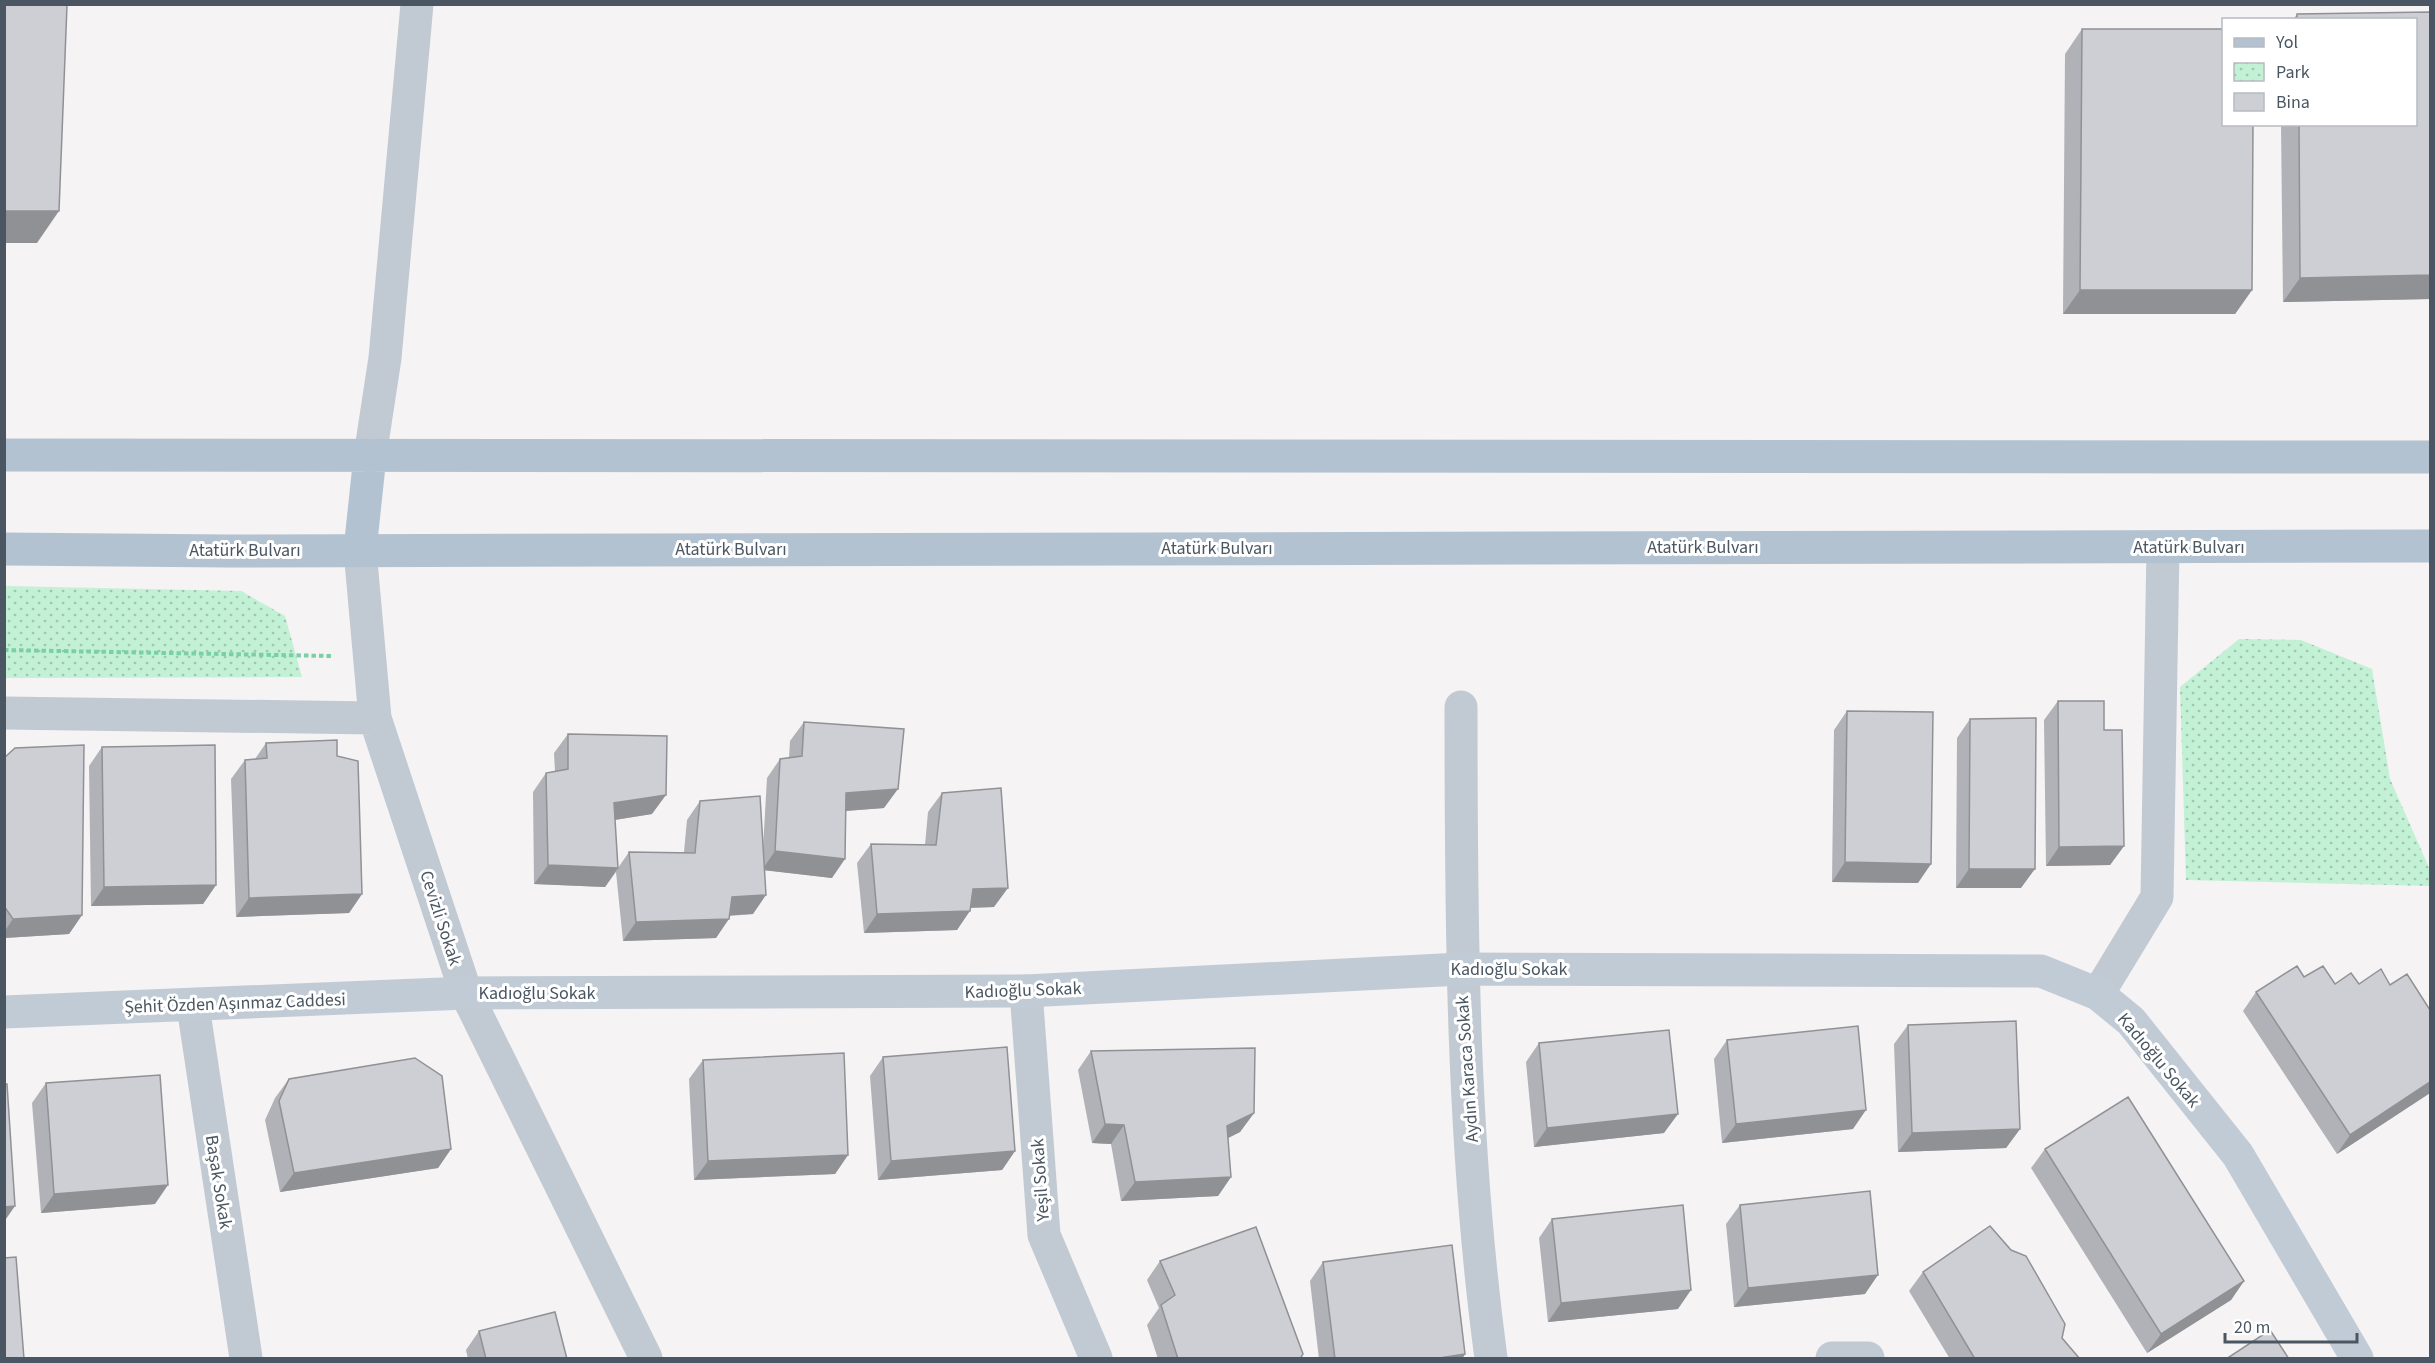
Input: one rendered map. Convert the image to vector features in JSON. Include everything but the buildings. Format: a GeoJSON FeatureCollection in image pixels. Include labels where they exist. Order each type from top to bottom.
{"type":"FeatureCollection","features":[{"type":"Feature","properties":{"kind":"main road"},"geometry":{"type":"LineString","coordinates":[[4,455],[2430,457]]}},
{"type":"Feature","properties":{"kind":"main road"},"geometry":{"type":"LineString","coordinates":[[360,550],[370,456]]}},
{"type":"Feature","properties":{"kind":"main road","name":"Atatürk Bulvarı"},"geometry":{"type":"LineString","coordinates":[[4,549],[2430,546]]}},
{"type":"Feature","properties":{"kind":"street"},"geometry":{"type":"LineString","coordinates":[[370,456],[385,358],[417,4]]}},
{"type":"Feature","properties":{"kind":"street"},"geometry":{"type":"LineString","coordinates":[[2098,994],[2157,897],[2163,547]]}},
{"type":"Feature","properties":{"kind":"street","name":"Cevizli Sokak"},"geometry":{"type":"LineString","coordinates":[[360,550],[375,718],[466,993],[646,1359]]}},
{"type":"Feature","properties":{"kind":"street","name":"Aydın Karaca Sokak"},"geometry":{"type":"LineString","coordinates":[[1461,707],[1461,969],[1481,1282],[1491,1359]]}},
{"type":"Feature","properties":{"kind":"street"},"geometry":{"type":"LineString","coordinates":[[4,713],[375,718]]}},
{"type":"Feature","properties":{"kind":"street","name":"Kadıoğlu Sokak"},"geometry":{"type":"LineString","coordinates":[[466,993],[1026,991],[1461,969],[2040,971],[2098,994],[2131,1021],[2238,1155],[2357,1359]]}},
{"type":"Feature","properties":{"kind":"street","name":"Yeşil Sokak"},"geometry":{"type":"LineString","coordinates":[[1026,991],[1044,1235],[1096,1359]]}},
{"type":"Feature","properties":{"kind":"street","name":"Şehit Özden Aşınmaz Caddesi"},"geometry":{"type":"LineString","coordinates":[[4,1011],[193,1006],[466,993]]}},
{"type":"Feature","properties":{"kind":"street","name":"Başak Sokak"},"geometry":{"type":"LineString","coordinates":[[193,1006],[246,1359]]}},
{"type":"Feature","properties":{"kind":"street"},"geometry":{"type":"LineString","coordinates":[[1832,1359],[1868,1359]]}},
{"type":"Feature","properties":{"kind":"path"},"geometry":{"type":"LineString","coordinates":[[4,650],[369,656]]}},
{"type":"Feature","properties":{"kind":"green space"},"geometry":{"type":"Polygon","coordinates":[[[5,586],[241,591],[285,616],[302,677],[5,678],[5,586]]]}},
{"type":"Feature","properties":{"kind":"green space"},"geometry":{"type":"Polygon","coordinates":[[[2239,639],[2301,640],[2372,669],[2390,779],[2430,870],[2430,886],[2186,880],[2180,687],[2239,639]]]}}]}
